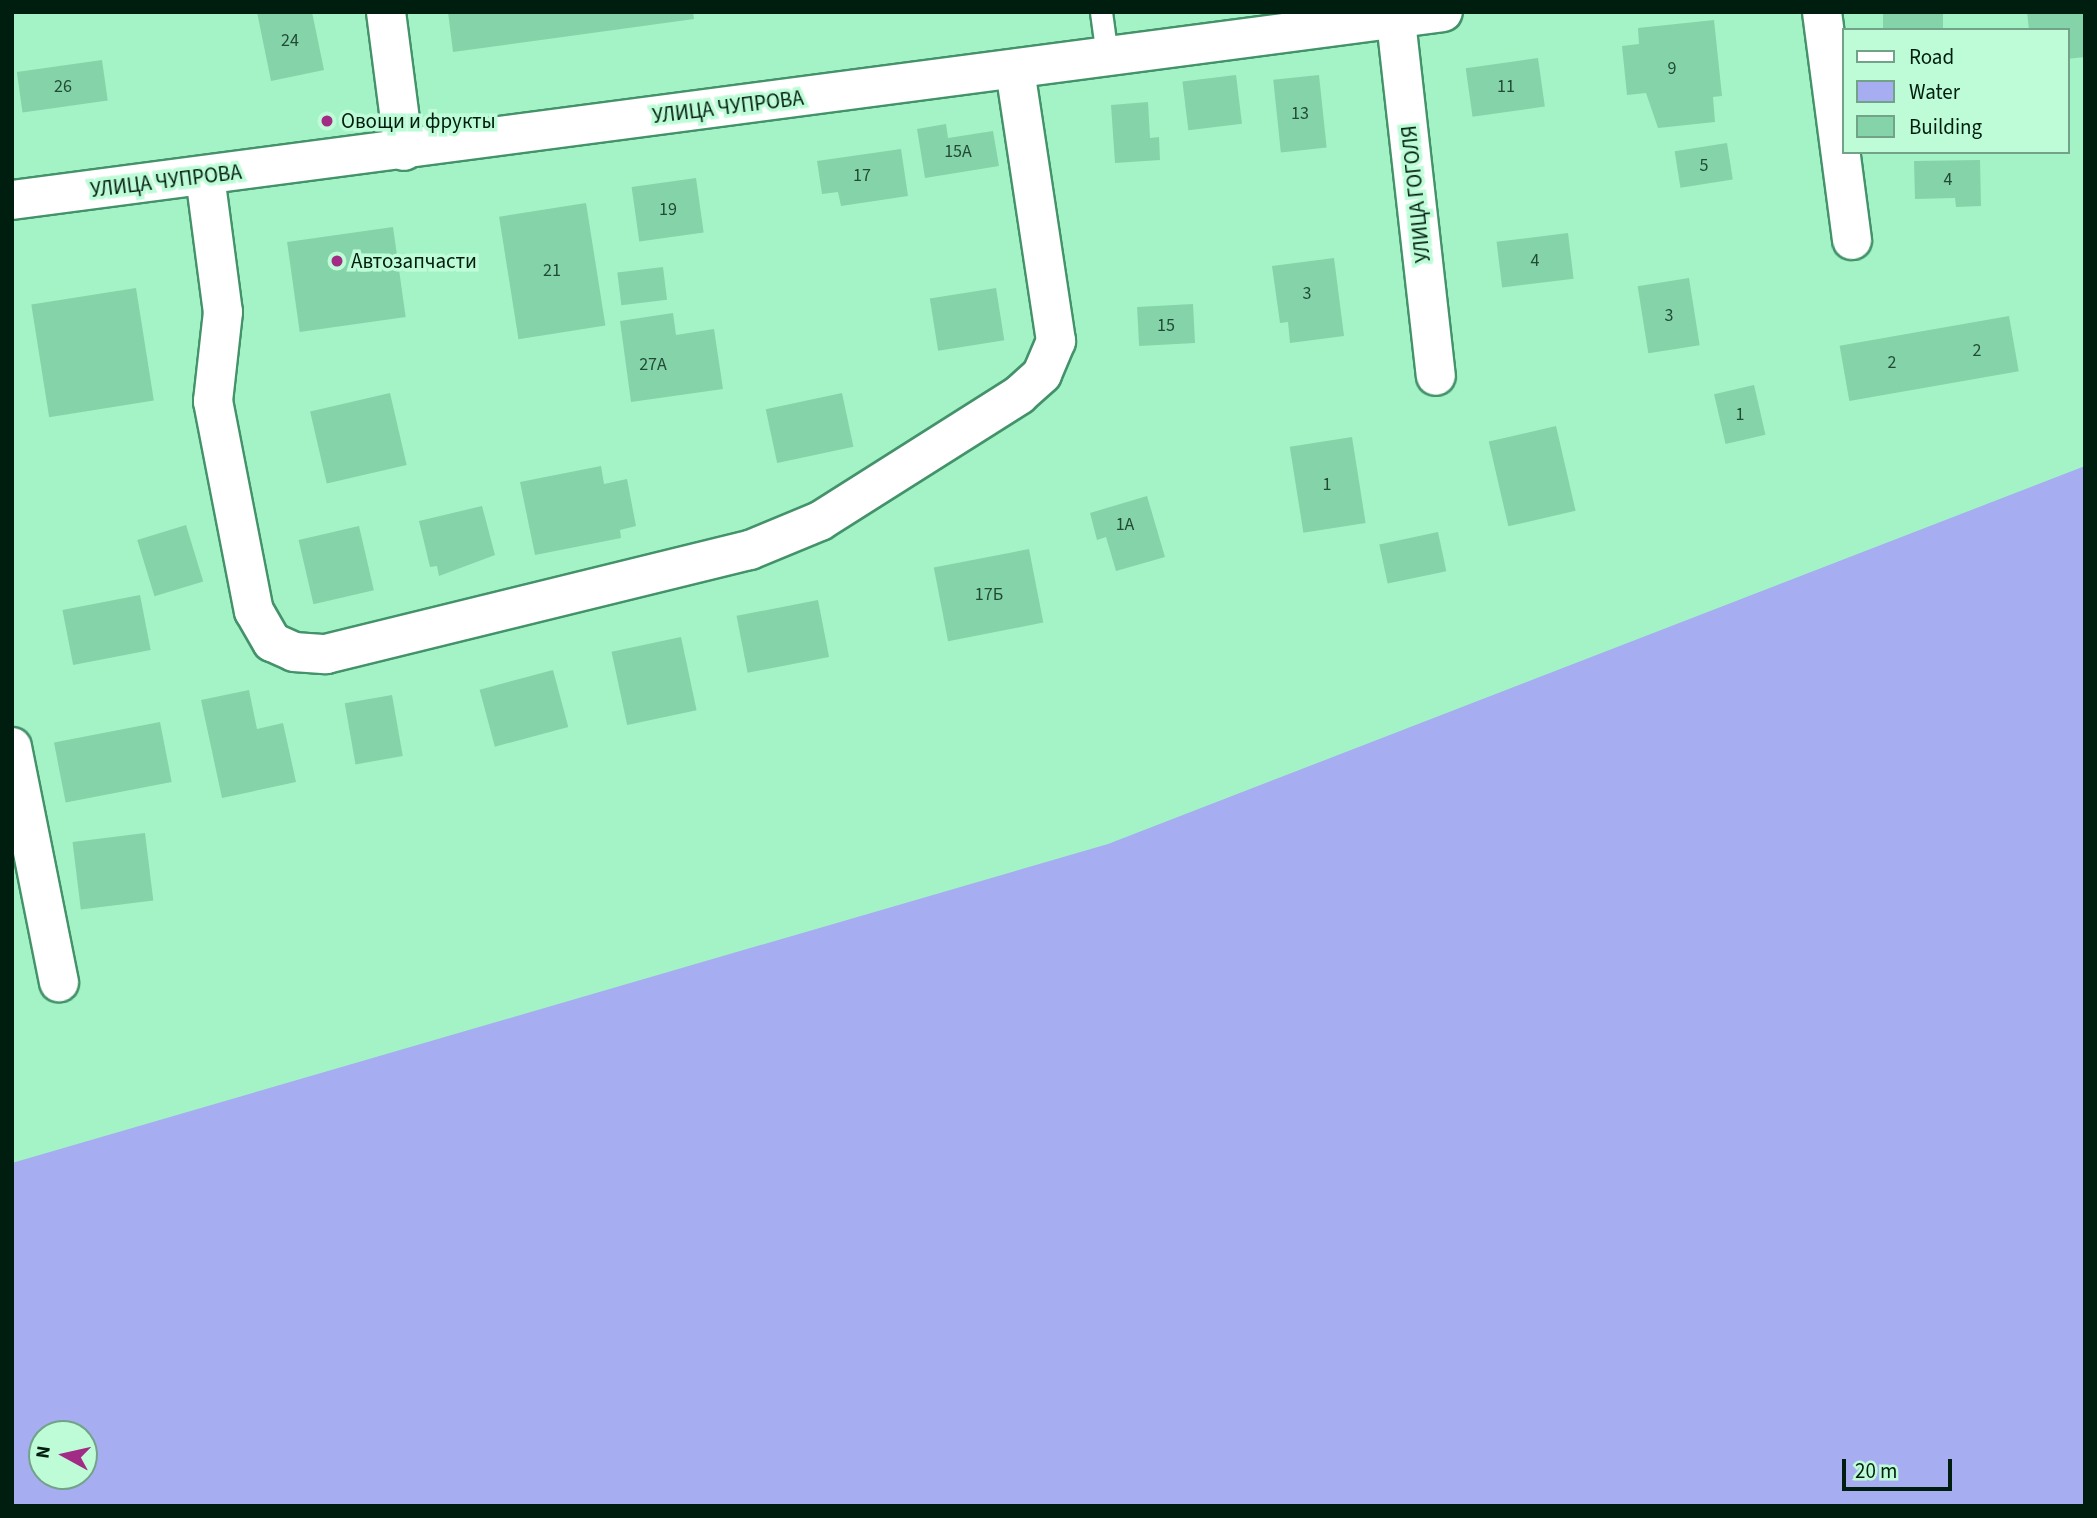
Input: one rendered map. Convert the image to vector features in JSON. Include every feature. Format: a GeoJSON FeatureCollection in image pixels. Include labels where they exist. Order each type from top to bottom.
{"type":"FeatureCollection","features":[{"type":"Feature","properties":{"kind":"street"},"geometry":{"type":"LineString","coordinates":[[386,12],[404,151]]}},
{"type":"Feature","properties":{"kind":"street","name":"УЛИЦА ЧУПРОВА"},"geometry":{"type":"LineString","coordinates":[[12,200],[1015,70],[1396,15],[1443,12]]}},
{"type":"Feature","properties":{"kind":"street"},"geometry":{"type":"LineString","coordinates":[[1822,12],[1853,240]]}},
{"type":"Feature","properties":{"kind":"street","name":"УЛИЦА ГОГОЛЯ"},"geometry":{"type":"LineString","coordinates":[[1396,15],[1436,376]]}},
{"type":"Feature","properties":{"kind":"street"},"geometry":{"type":"LineString","coordinates":[[205,176],[223,312],[213,401],[254,611],[272,642],[294,652],[326,654],[750,550],[820,521],[1019,395],[1042,374],[1056,341],[1015,70]]}},
{"type":"Feature","properties":{"kind":"street"},"geometry":{"type":"LineString","coordinates":[[12,747],[59,982]]}},
{"type":"Feature","properties":{"kind":"lane"},"geometry":{"type":"LineString","coordinates":[[1101,12],[1107,56]]}},
{"type":"Feature","properties":{"kind":"water"},"geometry":{"type":"Polygon","coordinates":[[[2085,466],[2085,1506],[12,1506],[12,1163],[1108,844],[2085,466]]]}},
{"type":"Feature","properties":{"kind":"building"},"geometry":{"type":"Polygon","coordinates":[[[257,12],[312,12],[324,70],[271,81],[257,12]]]}},
{"type":"Feature","properties":{"kind":"building"},"geometry":{"type":"Polygon","coordinates":[[[448,12],[693,12],[694,19],[453,52],[448,12]]]}},
{"type":"Feature","properties":{"kind":"building"},"geometry":{"type":"Polygon","coordinates":[[[1883,12],[1943,12],[1943,28],[1883,28],[1883,12]]]}},
{"type":"Feature","properties":{"kind":"building"},"geometry":{"type":"Polygon","coordinates":[[[2027,12],[2085,12],[2085,57],[2069,59],[2069,28],[2029,28],[2027,12]]]}},
{"type":"Feature","properties":{"kind":"building"},"geometry":{"type":"Polygon","coordinates":[[[1714,20],[1722,96],[1713,97],[1715,122],[1658,128],[1646,93],[1627,95],[1622,46],[1639,44],[1638,28],[1714,20]]]}},
{"type":"Feature","properties":{"kind":"building"},"geometry":{"type":"Polygon","coordinates":[[[1538,58],[1545,107],[1473,117],[1466,68],[1538,58]]]}},
{"type":"Feature","properties":{"kind":"building"},"geometry":{"type":"Polygon","coordinates":[[[102,60],[108,101],[23,113],[17,72],[102,60]]]}},
{"type":"Feature","properties":{"kind":"building"},"geometry":{"type":"Polygon","coordinates":[[[1236,75],[1242,124],[1188,130],[1182,82],[1236,75]]]}},
{"type":"Feature","properties":{"kind":"building"},"geometry":{"type":"Polygon","coordinates":[[[1319,75],[1327,148],[1281,152],[1273,80],[1319,75]]]}},
{"type":"Feature","properties":{"kind":"building"},"geometry":{"type":"Polygon","coordinates":[[[1148,102],[1150,138],[1159,137],[1160,160],[1115,163],[1111,105],[1148,102]]]}},
{"type":"Feature","properties":{"kind":"building"},"geometry":{"type":"Polygon","coordinates":[[[946,124],[948,138],[993,131],[999,166],[925,178],[917,129],[946,124]]]}},
{"type":"Feature","properties":{"kind":"building"},"geometry":{"type":"Polygon","coordinates":[[[1727,143],[1733,180],[1680,188],[1675,151],[1727,143]]]}},
{"type":"Feature","properties":{"kind":"building"},"geometry":{"type":"Polygon","coordinates":[[[901,149],[908,196],[841,206],[838,192],[822,194],[817,161],[901,149]]]}},
{"type":"Feature","properties":{"kind":"building"},"geometry":{"type":"Polygon","coordinates":[[[1980,160],[1981,206],[1956,207],[1955,198],[1915,199],[1914,161],[1980,160]]]}},
{"type":"Feature","properties":{"kind":"building"},"geometry":{"type":"Polygon","coordinates":[[[696,178],[704,232],[639,242],[632,187],[696,178]]]}},
{"type":"Feature","properties":{"kind":"building"},"geometry":{"type":"Polygon","coordinates":[[[586,203],[605,325],[518,339],[499,217],[586,203]]]}},
{"type":"Feature","properties":{"kind":"building"},"geometry":{"type":"Polygon","coordinates":[[[393,227],[406,317],[300,332],[287,242],[393,227]]]}},
{"type":"Feature","properties":{"kind":"building"},"geometry":{"type":"Polygon","coordinates":[[[1568,233],[1574,279],[1502,287],[1497,242],[1568,233]]]}},
{"type":"Feature","properties":{"kind":"building"},"geometry":{"type":"Polygon","coordinates":[[[1334,258],[1344,336],[1290,343],[1288,322],[1280,323],[1272,266],[1334,258]]]}},
{"type":"Feature","properties":{"kind":"building"},"geometry":{"type":"Polygon","coordinates":[[[663,267],[667,300],[621,305],[617,273],[663,267]]]}},
{"type":"Feature","properties":{"kind":"building"},"geometry":{"type":"Polygon","coordinates":[[[1689,278],[1700,345],[1648,353],[1638,286],[1689,278]]]}},
{"type":"Feature","properties":{"kind":"building"},"geometry":{"type":"Polygon","coordinates":[[[136,288],[154,401],[49,417],[31,305],[136,288]]]}},
{"type":"Feature","properties":{"kind":"building"},"geometry":{"type":"Polygon","coordinates":[[[996,288],[1004,340],[938,351],[930,298],[996,288]]]}},
{"type":"Feature","properties":{"kind":"building"},"geometry":{"type":"Polygon","coordinates":[[[1193,304],[1195,343],[1139,346],[1137,307],[1193,304]]]}},
{"type":"Feature","properties":{"kind":"building"},"geometry":{"type":"Polygon","coordinates":[[[673,313],[676,335],[714,329],[723,389],[631,402],[620,321],[673,313]]]}},
{"type":"Feature","properties":{"kind":"building"},"geometry":{"type":"Polygon","coordinates":[[[2009,316],[2019,371],[1849,401],[1840,346],[2009,316]]]}},
{"type":"Feature","properties":{"kind":"building"},"geometry":{"type":"Polygon","coordinates":[[[1754,385],[1765,435],[1726,444],[1714,394],[1754,385]]]}},
{"type":"Feature","properties":{"kind":"building"},"geometry":{"type":"Polygon","coordinates":[[[390,393],[407,465],[327,484],[310,411],[390,393]]]}},
{"type":"Feature","properties":{"kind":"building"},"geometry":{"type":"Polygon","coordinates":[[[842,393],[853,447],[777,463],[766,409],[842,393]]]}},
{"type":"Feature","properties":{"kind":"building"},"geometry":{"type":"Polygon","coordinates":[[[1556,426],[1576,511],[1508,526],[1489,442],[1556,426]]]}},
{"type":"Feature","properties":{"kind":"building"},"geometry":{"type":"Polygon","coordinates":[[[1352,437],[1366,523],[1303,533],[1290,447],[1352,437]]]}},
{"type":"Feature","properties":{"kind":"building"},"geometry":{"type":"Polygon","coordinates":[[[601,466],[604,484],[627,479],[636,526],[620,530],[621,538],[535,555],[520,482],[601,466]]]}},
{"type":"Feature","properties":{"kind":"building"},"geometry":{"type":"Polygon","coordinates":[[[1147,496],[1165,557],[1116,571],[1106,537],[1097,540],[1090,513],[1147,496]]]}},
{"type":"Feature","properties":{"kind":"building"},"geometry":{"type":"Polygon","coordinates":[[[482,506],[495,555],[439,576],[437,566],[430,567],[419,521],[482,506]]]}},
{"type":"Feature","properties":{"kind":"building"},"geometry":{"type":"Polygon","coordinates":[[[186,525],[203,581],[154,596],[137,540],[186,525]]]}},
{"type":"Feature","properties":{"kind":"building"},"geometry":{"type":"Polygon","coordinates":[[[359,526],[374,590],[313,604],[299,540],[359,526]]]}},
{"type":"Feature","properties":{"kind":"building"},"geometry":{"type":"Polygon","coordinates":[[[1438,532],[1446,571],[1388,584],[1379,544],[1438,532]]]}},
{"type":"Feature","properties":{"kind":"building"},"geometry":{"type":"Polygon","coordinates":[[[1029,549],[1043,623],[948,641],[934,568],[1029,549]]]}},
{"type":"Feature","properties":{"kind":"building"},"geometry":{"type":"Polygon","coordinates":[[[140,595],[151,650],[73,665],[62,610],[140,595]]]}},
{"type":"Feature","properties":{"kind":"building"},"geometry":{"type":"Polygon","coordinates":[[[818,600],[829,657],[748,673],[737,616],[818,600]]]}},
{"type":"Feature","properties":{"kind":"building"},"geometry":{"type":"Polygon","coordinates":[[[681,637],[697,710],[627,725],[612,652],[681,637]]]}},
{"type":"Feature","properties":{"kind":"building"},"geometry":{"type":"Polygon","coordinates":[[[553,670],[568,727],[495,747],[480,690],[553,670]]]}},
{"type":"Feature","properties":{"kind":"building"},"geometry":{"type":"Polygon","coordinates":[[[249,690],[257,729],[283,723],[296,782],[222,798],[201,700],[249,690]]]}},
{"type":"Feature","properties":{"kind":"building"},"geometry":{"type":"Polygon","coordinates":[[[392,695],[403,756],[355,764],[345,703],[392,695]]]}},
{"type":"Feature","properties":{"kind":"building"},"geometry":{"type":"Polygon","coordinates":[[[160,722],[172,782],[66,802],[54,743],[160,722]]]}},
{"type":"Feature","properties":{"kind":"building"},"geometry":{"type":"Polygon","coordinates":[[[145,833],[153,900],[81,909],[73,842],[145,833]]]}},
{"type":"Feature","properties":{"kind":"place","name":"Овощи и фрукты"},"geometry":{"type":"Point","coordinates":[327,121]}},
{"type":"Feature","properties":{"kind":"place","name":"Автозапчасти"},"geometry":{"type":"Point","coordinates":[337,261]}}]}
